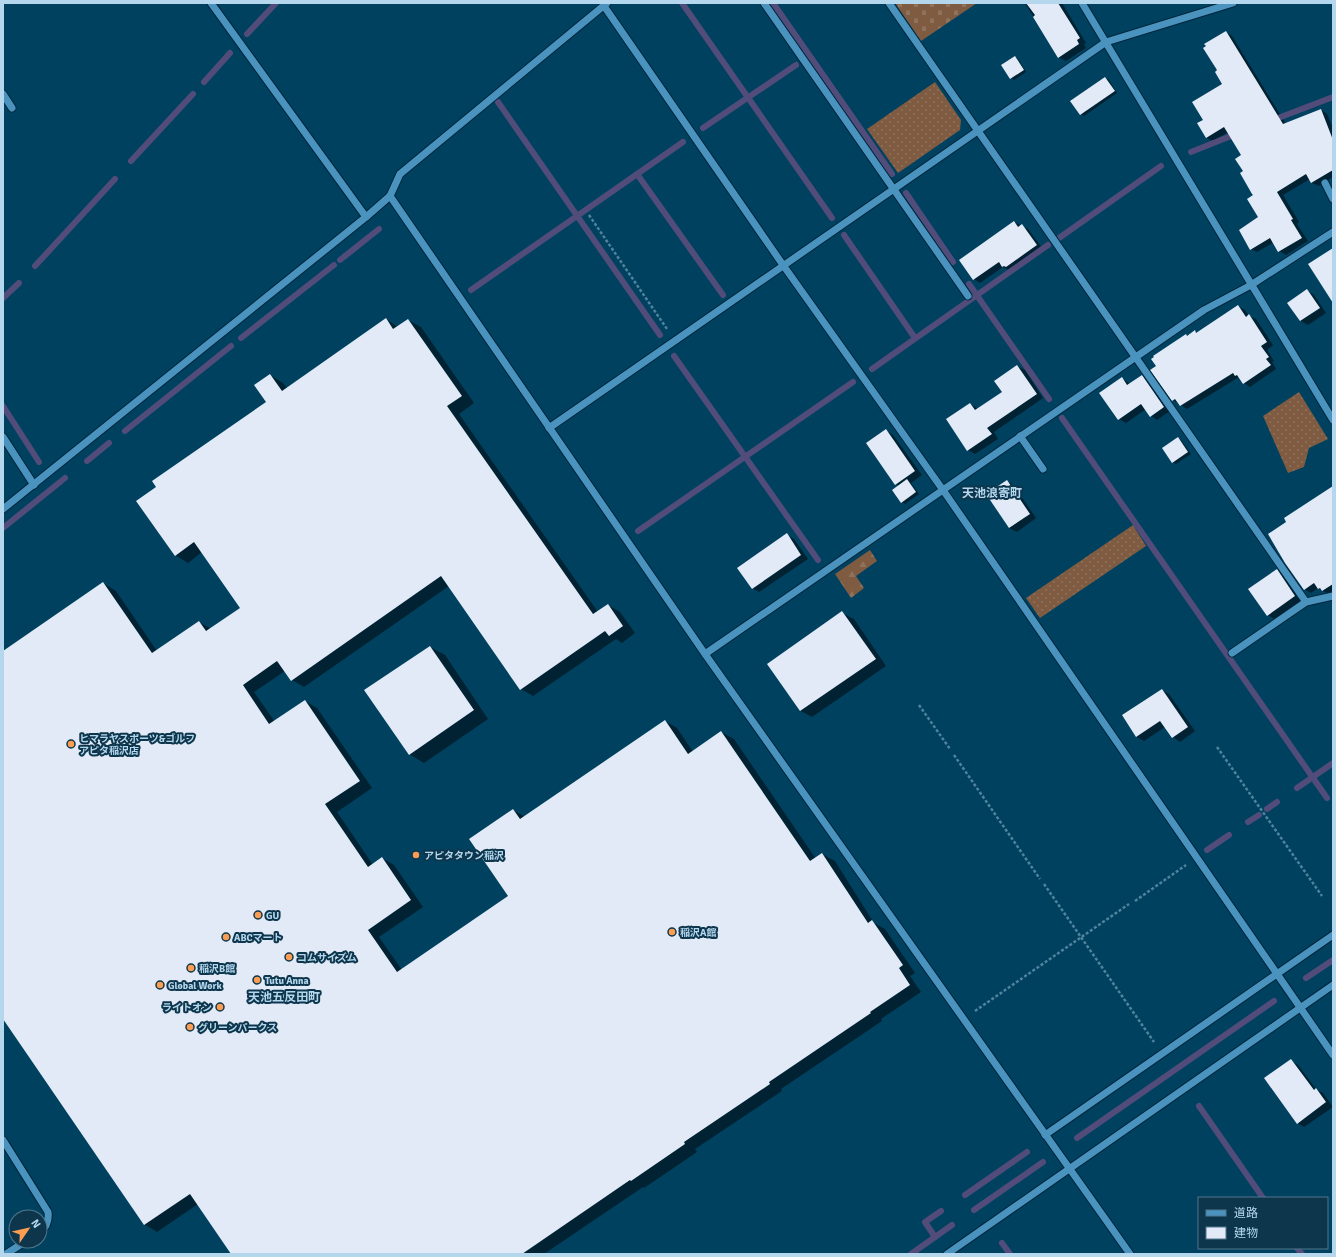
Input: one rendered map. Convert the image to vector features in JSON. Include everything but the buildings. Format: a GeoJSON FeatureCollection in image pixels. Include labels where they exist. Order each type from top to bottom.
{"type":"FeatureCollection","features":[{"type":"Feature","properties":{"kind":"street"},"geometry":{"type":"LineString","coordinates":[[211,3],[366,218]]}},
{"type":"Feature","properties":{"kind":"street"},"geometry":{"type":"LineString","coordinates":[[764,3],[968,296]]}},
{"type":"Feature","properties":{"kind":"street"},"geometry":{"type":"LineString","coordinates":[[889,3],[1306,602]]}},
{"type":"Feature","properties":{"kind":"street"},"geometry":{"type":"LineString","coordinates":[[1082,3],[1333,420]]}},
{"type":"Feature","properties":{"kind":"street"},"geometry":{"type":"LineString","coordinates":[[549,428],[1106,42],[1233,3]]}},
{"type":"Feature","properties":{"kind":"street"},"geometry":{"type":"LineString","coordinates":[[3,510],[366,218],[390,196],[400,174],[606,4],[784,265],[943,490],[1333,1055]]}},
{"type":"Feature","properties":{"kind":"street"},"geometry":{"type":"LineString","coordinates":[[3,94],[12,108]]}},
{"type":"Feature","properties":{"kind":"street"},"geometry":{"type":"LineString","coordinates":[[1325,184],[1333,199]]}},
{"type":"Feature","properties":{"kind":"street"},"geometry":{"type":"LineString","coordinates":[[390,196],[705,654],[1130,1254]]}},
{"type":"Feature","properties":{"kind":"street"},"geometry":{"type":"LineString","coordinates":[[705,654],[1204,310],[1252,285],[1333,232]]}},
{"type":"Feature","properties":{"kind":"street"},"geometry":{"type":"LineString","coordinates":[[1020,436],[1043,469]]}},
{"type":"Feature","properties":{"kind":"street"},"geometry":{"type":"LineString","coordinates":[[3,437],[34,485]]}},
{"type":"Feature","properties":{"kind":"street"},"geometry":{"type":"LineString","coordinates":[[1232,653],[1306,602],[1333,596]]}},
{"type":"Feature","properties":{"kind":"street"},"geometry":{"type":"LineString","coordinates":[[1045,1135],[1333,935]]}},
{"type":"Feature","properties":{"kind":"street"},"geometry":{"type":"LineString","coordinates":[[947,1254],[1333,985]]}},
{"type":"Feature","properties":{"kind":"street"},"geometry":{"type":"LineString","coordinates":[[3,1140],[46,1209]]}},
{"type":"Feature","properties":{"kind":"street"},"geometry":{"type":"LineString","coordinates":[[48,1212],[48,1222]]}},
{"type":"Feature","properties":{"kind":"path"},"geometry":{"type":"LineString","coordinates":[[589,215],[675,341]]}},
{"type":"Feature","properties":{"kind":"path"},"geometry":{"type":"LineString","coordinates":[[919,705],[950,749]]}},
{"type":"Feature","properties":{"kind":"path"},"geometry":{"type":"LineString","coordinates":[[1217,747],[1322,896]]}},
{"type":"Feature","properties":{"kind":"path"},"geometry":{"type":"LineString","coordinates":[[954,755],[1040,879]]}},
{"type":"Feature","properties":{"kind":"path"},"geometry":{"type":"LineString","coordinates":[[1135,901],[1196,858]]}},
{"type":"Feature","properties":{"kind":"path"},"geometry":{"type":"LineString","coordinates":[[1044,884],[1162,1054]]}},
{"type":"Feature","properties":{"kind":"path"},"geometry":{"type":"LineString","coordinates":[[964,1020],[1129,904]]}},
{"type":"Feature","properties":{"kind":"green space"},"geometry":{"type":"Polygon","coordinates":[[[895,3],[977,3],[921,41],[895,3]]]}},
{"type":"Feature","properties":{"kind":"green space"},"geometry":{"type":"Polygon","coordinates":[[[935,82],[961,120],[960,130],[898,173],[867,129],[935,82]]]}},
{"type":"Feature","properties":{"kind":"green space"},"geometry":{"type":"Polygon","coordinates":[[[1299,392],[1328,439],[1309,448],[1304,467],[1288,473],[1263,416],[1299,392]]]}},
{"type":"Feature","properties":{"kind":"green space"},"geometry":{"type":"Polygon","coordinates":[[[1133,525],[1146,546],[1040,618],[1026,598],[1133,525]]]}},
{"type":"Feature","properties":{"kind":"green space"},"geometry":{"type":"Polygon","coordinates":[[[870,550],[877,561],[856,576],[864,588],[851,598],[835,574],[870,550]]]}},
{"type":"Feature","properties":{"kind":"waterway"},"geometry":{"type":"LineString","coordinates":[[247,34],[276,3]]}},
{"type":"Feature","properties":{"kind":"waterway"},"geometry":{"type":"LineString","coordinates":[[682,3],[832,218]]}},
{"type":"Feature","properties":{"kind":"waterway"},"geometry":{"type":"LineString","coordinates":[[773,3],[892,174]]}},
{"type":"Feature","properties":{"kind":"waterway"},"geometry":{"type":"LineString","coordinates":[[204,82],[230,53]]}},
{"type":"Feature","properties":{"kind":"waterway"},"geometry":{"type":"LineString","coordinates":[[703,128],[796,65]]}},
{"type":"Feature","properties":{"kind":"waterway"},"geometry":{"type":"LineString","coordinates":[[131,161],[193,94]]}},
{"type":"Feature","properties":{"kind":"waterway"},"geometry":{"type":"LineString","coordinates":[[1273,120],[1333,97]]}},
{"type":"Feature","properties":{"kind":"waterway"},"geometry":{"type":"LineString","coordinates":[[498,102],[660,335]]}},
{"type":"Feature","properties":{"kind":"waterway"},"geometry":{"type":"LineString","coordinates":[[1191,152],[1236,134]]}},
{"type":"Feature","properties":{"kind":"waterway"},"geometry":{"type":"LineString","coordinates":[[471,290],[683,142]]}},
{"type":"Feature","properties":{"kind":"waterway"},"geometry":{"type":"LineString","coordinates":[[1059,238],[1161,166]]}},
{"type":"Feature","properties":{"kind":"waterway"},"geometry":{"type":"LineString","coordinates":[[637,174],[723,295]]}},
{"type":"Feature","properties":{"kind":"waterway"},"geometry":{"type":"LineString","coordinates":[[35,266],[115,179]]}},
{"type":"Feature","properties":{"kind":"waterway"},"geometry":{"type":"LineString","coordinates":[[906,193],[953,262]]}},
{"type":"Feature","properties":{"kind":"waterway"},"geometry":{"type":"LineString","coordinates":[[340,260],[379,229]]}},
{"type":"Feature","properties":{"kind":"waterway"},"geometry":{"type":"LineString","coordinates":[[844,235],[915,338]]}},
{"type":"Feature","properties":{"kind":"waterway"},"geometry":{"type":"LineString","coordinates":[[872,369],[1048,245]]}},
{"type":"Feature","properties":{"kind":"waterway"},"geometry":{"type":"LineString","coordinates":[[241,338],[334,265]]}},
{"type":"Feature","properties":{"kind":"waterway"},"geometry":{"type":"LineString","coordinates":[[3,298],[19,283]]}},
{"type":"Feature","properties":{"kind":"waterway"},"geometry":{"type":"LineString","coordinates":[[969,284],[1049,399]]}},
{"type":"Feature","properties":{"kind":"waterway"},"geometry":{"type":"LineString","coordinates":[[125,431],[231,346]]}},
{"type":"Feature","properties":{"kind":"waterway"},"geometry":{"type":"LineString","coordinates":[[674,356],[818,560]]}},
{"type":"Feature","properties":{"kind":"waterway"},"geometry":{"type":"LineString","coordinates":[[638,531],[853,382]]}},
{"type":"Feature","properties":{"kind":"waterway"},"geometry":{"type":"LineString","coordinates":[[3,406],[39,462]]}},
{"type":"Feature","properties":{"kind":"waterway"},"geometry":{"type":"LineString","coordinates":[[1062,418],[1327,798]]}},
{"type":"Feature","properties":{"kind":"waterway"},"geometry":{"type":"LineString","coordinates":[[87,461],[109,443]]}},
{"type":"Feature","properties":{"kind":"waterway"},"geometry":{"type":"LineString","coordinates":[[3,528],[65,478]]}},
{"type":"Feature","properties":{"kind":"waterway"},"geometry":{"type":"LineString","coordinates":[[1297,788],[1333,763]]}},
{"type":"Feature","properties":{"kind":"waterway"},"geometry":{"type":"LineString","coordinates":[[1267,809],[1277,802]]}},
{"type":"Feature","properties":{"kind":"waterway"},"geometry":{"type":"LineString","coordinates":[[1248,822],[1259,815]]}},
{"type":"Feature","properties":{"kind":"waterway"},"geometry":{"type":"LineString","coordinates":[[1207,850],[1229,835]]}},
{"type":"Feature","properties":{"kind":"waterway"},"geometry":{"type":"LineString","coordinates":[[1306,978],[1333,960]]}},
{"type":"Feature","properties":{"kind":"waterway"},"geometry":{"type":"LineString","coordinates":[[1077,1138],[1274,1001]]}},
{"type":"Feature","properties":{"kind":"waterway"},"geometry":{"type":"LineString","coordinates":[[1199,1106],[1262,1197]]}},
{"type":"Feature","properties":{"kind":"waterway"},"geometry":{"type":"LineString","coordinates":[[965,1195],[1027,1152]]}},
{"type":"Feature","properties":{"kind":"waterway"},"geometry":{"type":"LineString","coordinates":[[974,1210],[1043,1162]]}},
{"type":"Feature","properties":{"kind":"waterway"},"geometry":{"type":"LineString","coordinates":[[935,1237],[925,1222],[941,1211]]}},
{"type":"Feature","properties":{"kind":"waterway"},"geometry":{"type":"LineString","coordinates":[[911,1254],[952,1225]]}},
{"type":"Feature","properties":{"kind":"waterway"},"geometry":{"type":"LineString","coordinates":[[1002,1243],[1010,1254]]}},
{"type":"Feature","properties":{"kind":"waterway"},"geometry":{"type":"LineString","coordinates":[[1298,1249],[1302,1254]]}},
{"type":"Feature","properties":{"kind":"place","name":"ヒマラヤスポーツ&ゴルフ アピタ稲沢店"},"geometry":{"type":"Point","coordinates":[71,744]}},
{"type":"Feature","properties":{"kind":"place","name":"アピタタウン稲沢"},"geometry":{"type":"Point","coordinates":[416,855]}},
{"type":"Feature","properties":{"kind":"place","name":"GU"},"geometry":{"type":"Point","coordinates":[258,915]}},
{"type":"Feature","properties":{"kind":"place","name":"稲沢A館"},"geometry":{"type":"Point","coordinates":[672,932]}},
{"type":"Feature","properties":{"kind":"place","name":"ABCマート"},"geometry":{"type":"Point","coordinates":[226,937]}},
{"type":"Feature","properties":{"kind":"place","name":"コムサイズム"},"geometry":{"type":"Point","coordinates":[289,957]}},
{"type":"Feature","properties":{"kind":"place","name":"稲沢B館"},"geometry":{"type":"Point","coordinates":[191,968]}},
{"type":"Feature","properties":{"kind":"place","name":"Tutu Anna"},"geometry":{"type":"Point","coordinates":[257,980]}},
{"type":"Feature","properties":{"kind":"place","name":"Global Work"},"geometry":{"type":"Point","coordinates":[160,985]}},
{"type":"Feature","properties":{"kind":"place","name":"ライトオン"},"geometry":{"type":"Point","coordinates":[220,1007]}},
{"type":"Feature","properties":{"kind":"place","name":"グリーンパークス"},"geometry":{"type":"Point","coordinates":[190,1027]}},
{"type":"Feature","properties":{"kind":"district","name":"天池浪寄町"},"geometry":{"type":"Point","coordinates":[992,493]}},
{"type":"Feature","properties":{"kind":"district","name":"天池五反田町"},"geometry":{"type":"Point","coordinates":[284,997]}}]}
